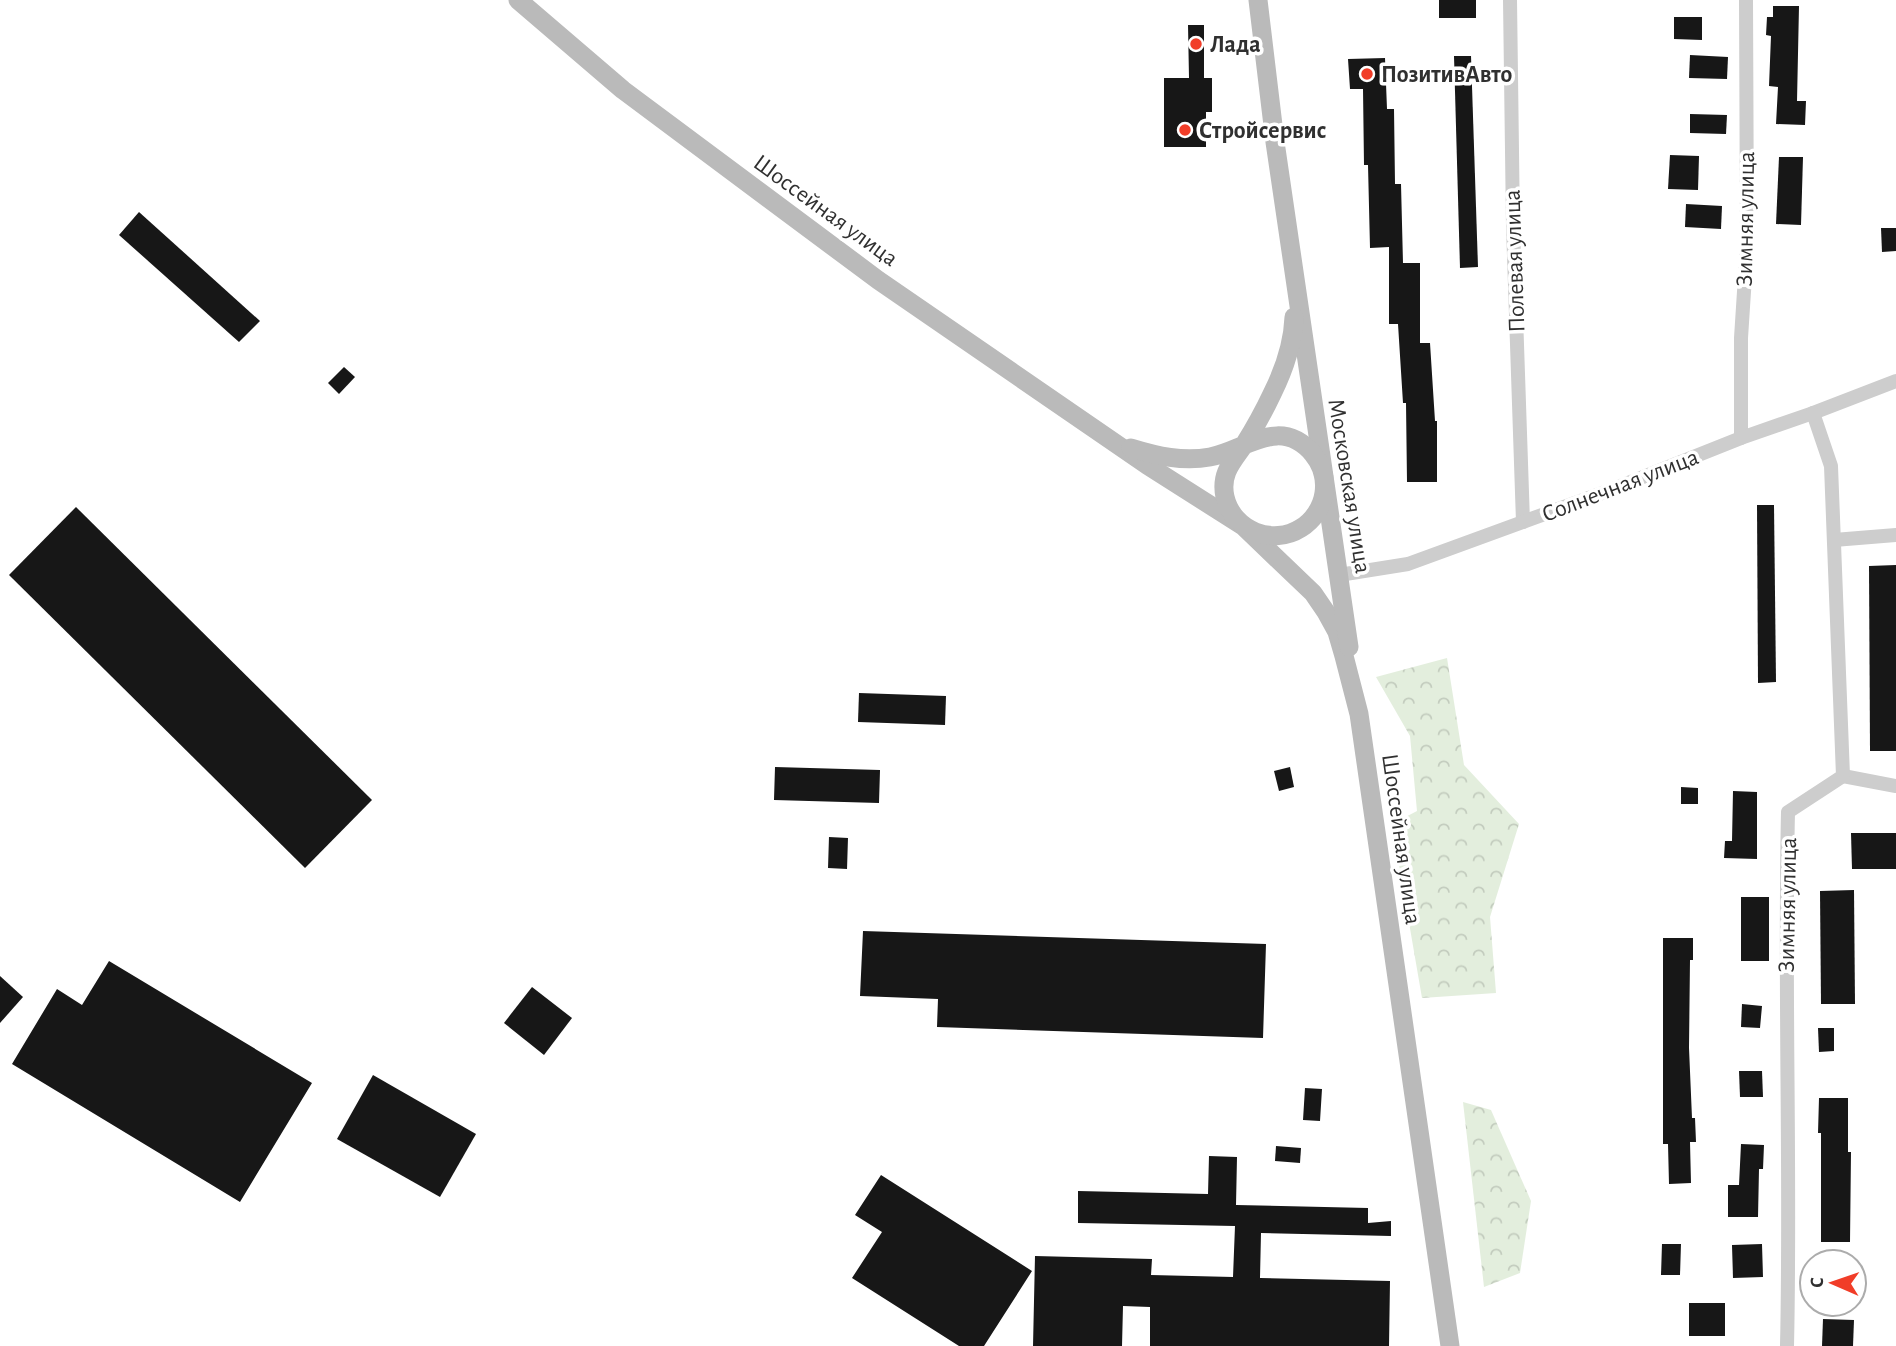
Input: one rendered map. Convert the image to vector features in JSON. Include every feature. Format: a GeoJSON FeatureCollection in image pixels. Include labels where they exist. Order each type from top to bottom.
{"type":"FeatureCollection","features":[{"type":"Feature","properties":{"kind":"main road","name":"Шоссейная улица"},"geometry":{"type":"LineString","coordinates":[[518,0],[623,90],[867,272],[1147,465],[1243,526],[1313,593],[1326,612],[1340,644],[1359,714],[1450,1346]]}},
{"type":"Feature","properties":{"kind":"main road","name":"Московская улица"},"geometry":{"type":"LineString","coordinates":[[1258,0],[1264,64],[1359,714]]}},
{"type":"Feature","properties":{"kind":"main road","name":"Московская улица"},"geometry":{"type":"LineString","coordinates":[[1243,526],[1228,507],[1224,483],[1231,460],[1243,446],[1273,393],[1289,349],[1294,324],[1293,265]]}},
{"type":"Feature","properties":{"kind":"main road"},"geometry":{"type":"LineString","coordinates":[[1243,446],[1265,436],[1290,438],[1310,451],[1318,461],[1324,479],[1321,505],[1314,517],[1293,533],[1267,536],[1243,526]]}},
{"type":"Feature","properties":{"kind":"main road","name":"Шоссейная улица"},"geometry":{"type":"LineString","coordinates":[[1117,443],[1149,454],[1189,459],[1211,457],[1243,446]]}},
{"type":"Feature","properties":{"kind":"street","name":"Полевая улица"},"geometry":{"type":"LineString","coordinates":[[1510,0],[1513,212],[1523,523]]}},
{"type":"Feature","properties":{"kind":"street","name":"Зимняя улица"},"geometry":{"type":"LineString","coordinates":[[1741,438],[1741,338],[1747,245],[1746,0]]}},
{"type":"Feature","properties":{"kind":"street","name":"Солнечная улица"},"geometry":{"type":"LineString","coordinates":[[1339,575],[1408,564],[1896,381]]}},
{"type":"Feature","properties":{"kind":"street"},"geometry":{"type":"LineString","coordinates":[[1813,413],[1831,466],[1843,776],[1896,786]]}},
{"type":"Feature","properties":{"kind":"street"},"geometry":{"type":"LineString","coordinates":[[1834,540],[1896,535]]}},
{"type":"Feature","properties":{"kind":"street","name":"Зимняя улица"},"geometry":{"type":"LineString","coordinates":[[1787,1346],[1785,941],[1788,812],[1843,776]]}},
{"type":"Feature","properties":{"kind":"green space"},"geometry":{"type":"Polygon","coordinates":[[[1447,658],[1464,765],[1519,824],[1490,917],[1496,993],[1422,998],[1392,824],[1417,811],[1410,736],[1376,677],[1447,658]]]}},
{"type":"Feature","properties":{"kind":"green space"},"geometry":{"type":"Polygon","coordinates":[[[1463,1102],[1491,1110],[1531,1201],[1520,1273],[1484,1287],[1463,1102]]]}},
{"type":"Feature","properties":{"kind":"building"},"geometry":{"type":"Polygon","coordinates":[[[1439,0],[1476,0],[1476,18],[1439,18],[1439,0]]]}},
{"type":"Feature","properties":{"kind":"building"},"geometry":{"type":"Polygon","coordinates":[[[1773,6],[1799,6],[1797,101],[1806,101],[1805,125],[1776,124],[1778,87],[1769,86],[1771,36],[1766,35],[1767,17],[1773,17],[1773,6]]]}},
{"type":"Feature","properties":{"kind":"building"},"geometry":{"type":"Polygon","coordinates":[[[1674,17],[1702,17],[1702,40],[1674,39],[1674,17]]]}},
{"type":"Feature","properties":{"kind":"building","name":"Стройсервис"},"geometry":{"type":"Polygon","coordinates":[[[1188,25],[1204,25],[1204,78],[1212,78],[1212,112],[1206,112],[1206,147],[1164,147],[1164,78],[1189,78],[1188,25]]]}},
{"type":"Feature","properties":{"kind":"building"},"geometry":{"type":"Polygon","coordinates":[[[1690,55],[1728,57],[1727,79],[1689,78],[1690,55]]]}},
{"type":"Feature","properties":{"kind":"building"},"geometry":{"type":"Polygon","coordinates":[[[1454,56],[1471,56],[1478,267],[1460,268],[1454,56]]]}},
{"type":"Feature","properties":{"kind":"building"},"geometry":{"type":"Polygon","coordinates":[[[1385,58],[1387,109],[1394,109],[1395,184],[1401,184],[1403,263],[1420,263],[1420,343],[1430,343],[1437,421],[1437,482],[1407,482],[1406,403],[1403,403],[1398,324],[1389,324],[1389,247],[1370,248],[1368,165],[1364,165],[1363,89],[1350,89],[1348,59],[1385,58]]]}},
{"type":"Feature","properties":{"kind":"building"},"geometry":{"type":"Polygon","coordinates":[[[1690,114],[1727,115],[1726,134],[1690,133],[1690,114]]]}},
{"type":"Feature","properties":{"kind":"building"},"geometry":{"type":"Polygon","coordinates":[[[1670,155],[1699,156],[1698,190],[1668,189],[1670,155]]]}},
{"type":"Feature","properties":{"kind":"building"},"geometry":{"type":"Polygon","coordinates":[[[1779,157],[1803,157],[1801,225],[1776,224],[1779,157]]]}},
{"type":"Feature","properties":{"kind":"building"},"geometry":{"type":"Polygon","coordinates":[[[1686,204],[1722,206],[1721,229],[1685,227],[1686,204]]]}},
{"type":"Feature","properties":{"kind":"building"},"geometry":{"type":"Polygon","coordinates":[[[139,212],[260,321],[239,342],[119,235],[139,212]]]}},
{"type":"Feature","properties":{"kind":"building"},"geometry":{"type":"Polygon","coordinates":[[[1881,228],[1896,228],[1896,251],[1882,252],[1881,228]]]}},
{"type":"Feature","properties":{"kind":"building"},"geometry":{"type":"Polygon","coordinates":[[[344,367],[355,377],[339,394],[328,383],[344,367]]]}},
{"type":"Feature","properties":{"kind":"building"},"geometry":{"type":"Polygon","coordinates":[[[1757,505],[1774,505],[1776,682],[1758,683],[1757,505]]]}},
{"type":"Feature","properties":{"kind":"building"},"geometry":{"type":"Polygon","coordinates":[[[76,507],[372,800],[305,868],[9,575],[76,507]]]}},
{"type":"Feature","properties":{"kind":"building"},"geometry":{"type":"Polygon","coordinates":[[[1896,565],[1896,751],[1870,751],[1869,566],[1896,565]]]}},
{"type":"Feature","properties":{"kind":"building"},"geometry":{"type":"Polygon","coordinates":[[[859,693],[946,696],[945,725],[858,722],[859,693]]]}},
{"type":"Feature","properties":{"kind":"building"},"geometry":{"type":"Polygon","coordinates":[[[775,767],[880,770],[879,803],[774,800],[775,767]]]}},
{"type":"Feature","properties":{"kind":"building"},"geometry":{"type":"Polygon","coordinates":[[[1290,767],[1294,787],[1279,791],[1274,771],[1290,767]]]}},
{"type":"Feature","properties":{"kind":"building"},"geometry":{"type":"Polygon","coordinates":[[[1681,787],[1698,788],[1698,804],[1681,804],[1681,787]]]}},
{"type":"Feature","properties":{"kind":"building"},"geometry":{"type":"Polygon","coordinates":[[[1733,791],[1757,792],[1757,859],[1724,858],[1725,841],[1732,841],[1733,791]]]}},
{"type":"Feature","properties":{"kind":"building"},"geometry":{"type":"Polygon","coordinates":[[[1851,833],[1896,833],[1896,869],[1852,869],[1851,833]]]}},
{"type":"Feature","properties":{"kind":"building"},"geometry":{"type":"Polygon","coordinates":[[[829,837],[848,838],[847,869],[828,868],[829,837]]]}},
{"type":"Feature","properties":{"kind":"building"},"geometry":{"type":"Polygon","coordinates":[[[1854,890],[1855,1004],[1821,1004],[1820,891],[1854,890]]]}},
{"type":"Feature","properties":{"kind":"building"},"geometry":{"type":"Polygon","coordinates":[[[1741,897],[1769,897],[1769,961],[1741,961],[1741,897]]]}},
{"type":"Feature","properties":{"kind":"building"},"geometry":{"type":"Polygon","coordinates":[[[863,931],[1266,944],[1263,1038],[937,1027],[938,999],[860,996],[863,931]]]}},
{"type":"Feature","properties":{"kind":"building"},"geometry":{"type":"Polygon","coordinates":[[[1663,938],[1693,938],[1693,960],[1690,960],[1689,1048],[1692,1118],[1695,1118],[1696,1142],[1690,1142],[1691,1183],[1669,1184],[1668,1144],[1663,1144],[1663,938]]]}},
{"type":"Feature","properties":{"kind":"building"},"geometry":{"type":"Polygon","coordinates":[[[109,961],[312,1083],[240,1202],[12,1064],[57,989],[82,1005],[109,961]]]}},
{"type":"Feature","properties":{"kind":"building"},"geometry":{"type":"Polygon","coordinates":[[[0,976],[23,997],[0,1023],[0,976]]]}},
{"type":"Feature","properties":{"kind":"building"},"geometry":{"type":"Polygon","coordinates":[[[532,987],[572,1018],[544,1055],[504,1023],[532,987]]]}},
{"type":"Feature","properties":{"kind":"building"},"geometry":{"type":"Polygon","coordinates":[[[1742,1004],[1762,1006],[1760,1028],[1741,1027],[1742,1004]]]}},
{"type":"Feature","properties":{"kind":"building"},"geometry":{"type":"Polygon","coordinates":[[[1818,1028],[1834,1028],[1834,1051],[1819,1052],[1818,1028]]]}},
{"type":"Feature","properties":{"kind":"building"},"geometry":{"type":"Polygon","coordinates":[[[1739,1071],[1762,1071],[1763,1097],[1740,1097],[1739,1071]]]}},
{"type":"Feature","properties":{"kind":"building"},"geometry":{"type":"Polygon","coordinates":[[[373,1075],[476,1134],[440,1197],[337,1139],[373,1075]]]}},
{"type":"Feature","properties":{"kind":"building"},"geometry":{"type":"Polygon","coordinates":[[[1305,1088],[1322,1089],[1320,1121],[1303,1120],[1305,1088]]]}},
{"type":"Feature","properties":{"kind":"building"},"geometry":{"type":"Polygon","coordinates":[[[1819,1098],[1848,1098],[1848,1152],[1851,1152],[1850,1242],[1821,1242],[1819,1098]]]}},
{"type":"Feature","properties":{"kind":"building"},"geometry":{"type":"Polygon","coordinates":[[[1741,1144],[1764,1145],[1763,1169],[1759,1169],[1758,1217],[1728,1217],[1728,1185],[1739,1185],[1741,1144]]]}},
{"type":"Feature","properties":{"kind":"building"},"geometry":{"type":"Polygon","coordinates":[[[1276,1146],[1301,1148],[1300,1163],[1275,1161],[1276,1146]]]}},
{"type":"Feature","properties":{"kind":"building"},"geometry":{"type":"Polygon","coordinates":[[[1209,1156],[1237,1157],[1236,1205],[1368,1208],[1368,1223],[1391,1221],[1391,1236],[1261,1233],[1260,1278],[1390,1281],[1389,1346],[1150,1346],[1150,1307],[1123,1306],[1122,1346],[1033,1346],[1035,1256],[1152,1259],[1151,1275],[1233,1277],[1235,1226],[1078,1223],[1078,1191],[1208,1194],[1209,1156]]]}},
{"type":"Feature","properties":{"kind":"building"},"geometry":{"type":"Polygon","coordinates":[[[881,1175],[1032,1271],[984,1346],[959,1346],[852,1278],[882,1232],[855,1215],[881,1175]]]}},
{"type":"Feature","properties":{"kind":"building"},"geometry":{"type":"Polygon","coordinates":[[[1662,1244],[1681,1244],[1680,1275],[1661,1275],[1662,1244]]]}},
{"type":"Feature","properties":{"kind":"building"},"geometry":{"type":"Polygon","coordinates":[[[1762,1244],[1763,1277],[1733,1278],[1732,1245],[1762,1244]]]}},
{"type":"Feature","properties":{"kind":"building"},"geometry":{"type":"Polygon","coordinates":[[[1689,1303],[1725,1303],[1725,1336],[1689,1336],[1689,1303]]]}},
{"type":"Feature","properties":{"kind":"building"},"geometry":{"type":"Polygon","coordinates":[[[1823,1319],[1854,1320],[1853,1346],[1822,1346],[1823,1319]]]}},
{"type":"Feature","properties":{"kind":"place","name":"Лада"},"geometry":{"type":"Point","coordinates":[1196,44]}},
{"type":"Feature","properties":{"kind":"place","name":"ПозитивАвто"},"geometry":{"type":"Point","coordinates":[1367,74]}},
{"type":"Feature","properties":{"kind":"place","name":"Стройсервис"},"geometry":{"type":"Point","coordinates":[1185,130]}}]}
